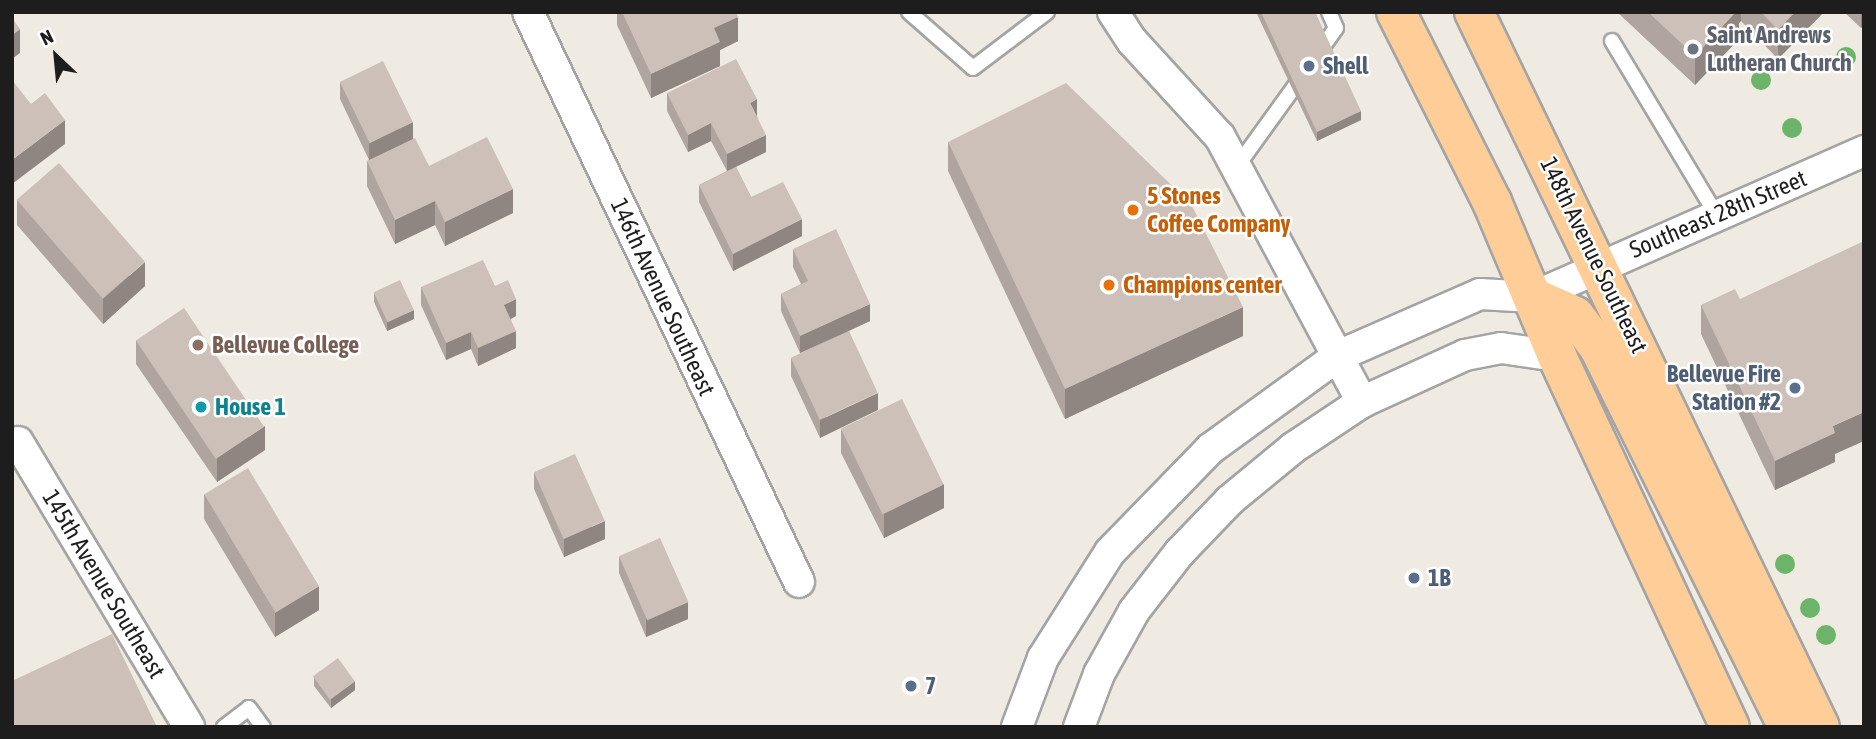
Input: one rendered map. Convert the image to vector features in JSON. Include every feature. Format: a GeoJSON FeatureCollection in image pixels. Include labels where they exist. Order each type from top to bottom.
{"type":"FeatureCollection","features":[{"type":"Feature","properties":{"kind":"main road"},"geometry":{"type":"LineString","coordinates":[[1396,12],[1462,139],[1557,356],[1730,727]]}},
{"type":"Feature","properties":{"kind":"main road","name":"148th Avenue Southeast"},"geometry":{"type":"LineString","coordinates":[[1474,12],[1599,265],[1820,727]]}},
{"type":"Feature","properties":{"kind":"main road","name":"148th Avenue Southeast"},"geometry":{"type":"LineString","coordinates":[[1533,297],[1575,316],[1598,346],[1788,727]]}},
{"type":"Feature","properties":{"kind":"street","name":"146th Avenue Southeast"},"geometry":{"type":"LineString","coordinates":[[528,12],[799,582]]}},
{"type":"Feature","properties":{"kind":"street"},"geometry":{"type":"LineString","coordinates":[[1113,12],[1132,41],[1195,105],[1238,165],[1362,402]]}},
{"type":"Feature","properties":{"kind":"street","name":"Southeast 28th Street"},"geometry":{"type":"LineString","coordinates":[[1017,727],[1043,658],[1110,552],[1210,449],[1338,356],[1480,294],[1533,297],[1599,265],[1864,151]]}},
{"type":"Feature","properties":{"kind":"street"},"geometry":{"type":"LineString","coordinates":[[1079,727],[1100,674],[1135,611],[1180,552],[1240,491],[1362,402],[1465,355],[1501,348],[1557,356]]}},
{"type":"Feature","properties":{"kind":"street","name":"145th Avenue Southeast"},"geometry":{"type":"LineString","coordinates":[[18,442],[189,727]]}},
{"type":"Feature","properties":{"kind":"lane"},"geometry":{"type":"LineString","coordinates":[[909,12],[973,68],[1047,12]]}},
{"type":"Feature","properties":{"kind":"lane"},"geometry":{"type":"LineString","coordinates":[[1238,165],[1336,28],[1329,12]]}},
{"type":"Feature","properties":{"kind":"lane"},"geometry":{"type":"LineString","coordinates":[[1612,41],[1716,214]]}},
{"type":"Feature","properties":{"kind":"lane"},"geometry":{"type":"LineString","coordinates":[[224,727],[249,708],[263,727]]}},
{"type":"Feature","properties":{"kind":"building"},"geometry":{"type":"Polygon","coordinates":[[[622,12],[736,12],[738,17],[714,28],[720,42],[651,74],[622,12]]]}},
{"type":"Feature","properties":{"kind":"building","name":"Shell"},"geometry":{"type":"Polygon","coordinates":[[[1261,12],[1315,12],[1361,111],[1317,132],[1261,12]]]}},
{"type":"Feature","properties":{"kind":"building"},"geometry":{"type":"Polygon","coordinates":[[[1648,12],[1736,12],[1695,56],[1648,12]]]}},
{"type":"Feature","properties":{"kind":"building"},"geometry":{"type":"Polygon","coordinates":[[[1761,12],[1795,12],[1778,30],[1761,12]]]}},
{"type":"Feature","properties":{"kind":"building"},"geometry":{"type":"Polygon","coordinates":[[[12,18],[20,29],[12,35],[12,18]]]}},
{"type":"Feature","properties":{"kind":"building"},"geometry":{"type":"Polygon","coordinates":[[[736,59],[757,99],[750,103],[766,135],[727,154],[711,123],[688,135],[667,93],[736,59]]]}},
{"type":"Feature","properties":{"kind":"building"},"geometry":{"type":"Polygon","coordinates":[[[383,61],[413,122],[370,143],[340,82],[383,61]]]}},
{"type":"Feature","properties":{"kind":"building"},"geometry":{"type":"Polygon","coordinates":[[[12,80],[31,104],[45,93],[65,120],[12,160],[12,80]]]}},
{"type":"Feature","properties":{"kind":"building","name":"Champions center"},"geometry":{"type":"Polygon","coordinates":[[[1066,83],[1191,204],[1243,307],[1065,389],[948,142],[1066,83]]]}},
{"type":"Feature","properties":{"kind":"building"},"geometry":{"type":"Polygon","coordinates":[[[487,137],[513,189],[445,222],[435,201],[395,220],[367,161],[415,138],[429,166],[487,137]]]}},
{"type":"Feature","properties":{"kind":"building"},"geometry":{"type":"Polygon","coordinates":[[[59,163],[145,262],[103,299],[17,200],[59,163]]]}},
{"type":"Feature","properties":{"kind":"building"},"geometry":{"type":"Polygon","coordinates":[[[736,167],[751,197],[783,182],[802,219],[733,254],[699,185],[736,167]]]}},
{"type":"Feature","properties":{"kind":"building"},"geometry":{"type":"Polygon","coordinates":[[[836,229],[870,304],[800,336],[781,294],[808,281],[793,249],[836,229]]]}},
{"type":"Feature","properties":{"kind":"building","name":"Bellevue Fire Station #2"},"geometry":{"type":"Polygon","coordinates":[[[1864,241],[1864,412],[1833,426],[1835,433],[1775,461],[1701,305],[1735,289],[1740,299],[1864,241]]]}},
{"type":"Feature","properties":{"kind":"building"},"geometry":{"type":"Polygon","coordinates":[[[483,260],[495,286],[508,280],[516,299],[504,305],[516,331],[478,348],[471,332],[446,343],[421,287],[483,260]]]}},
{"type":"Feature","properties":{"kind":"building"},"geometry":{"type":"Polygon","coordinates":[[[400,280],[414,310],[388,322],[374,292],[400,280]]]}},
{"type":"Feature","properties":{"kind":"building","name":"House 1"},"geometry":{"type":"Polygon","coordinates":[[[184,308],[264,427],[216,459],[136,340],[184,308]]]}},
{"type":"Feature","properties":{"kind":"building"},"geometry":{"type":"Polygon","coordinates":[[[849,331],[878,393],[820,420],[791,358],[849,331]]]}},
{"type":"Feature","properties":{"kind":"building"},"geometry":{"type":"Polygon","coordinates":[[[902,399],[944,484],[883,514],[841,429],[902,399]]]}},
{"type":"Feature","properties":{"kind":"building"},"geometry":{"type":"Polygon","coordinates":[[[575,454],[605,521],[564,539],[534,472],[575,454]]]}},
{"type":"Feature","properties":{"kind":"building"},"geometry":{"type":"Polygon","coordinates":[[[248,468],[319,586],[275,613],[204,494],[248,468]]]}},
{"type":"Feature","properties":{"kind":"building"},"geometry":{"type":"Polygon","coordinates":[[[660,538],[688,602],[647,620],[619,556],[660,538]]]}},
{"type":"Feature","properties":{"kind":"building"},"geometry":{"type":"Polygon","coordinates":[[[112,634],[157,727],[12,727],[12,681],[112,634]]]}},
{"type":"Feature","properties":{"kind":"building"},"geometry":{"type":"Polygon","coordinates":[[[338,658],[355,681],[330,700],[313,676],[338,658]]]}},
{"type":"Feature","properties":{"kind":"place","name":"Saint Andrews Lutheran Church"},"geometry":{"type":"Point","coordinates":[1693,49]}},
{"type":"Feature","properties":{"kind":"place","name":"Shell"},"geometry":{"type":"Point","coordinates":[1309,66]}},
{"type":"Feature","properties":{"kind":"place","name":"5 Stones Coffee Company"},"geometry":{"type":"Point","coordinates":[1133,210]}},
{"type":"Feature","properties":{"kind":"place","name":"Champions center"},"geometry":{"type":"Point","coordinates":[1109,285]}},
{"type":"Feature","properties":{"kind":"place","name":"Bellevue College"},"geometry":{"type":"Point","coordinates":[198,345]}},
{"type":"Feature","properties":{"kind":"place","name":"Bellevue Fire Station #2"},"geometry":{"type":"Point","coordinates":[1795,388]}},
{"type":"Feature","properties":{"kind":"place","name":"House 1"},"geometry":{"type":"Point","coordinates":[201,407]}},
{"type":"Feature","properties":{"kind":"place","name":"1B"},"geometry":{"type":"Point","coordinates":[1414,578]}},
{"type":"Feature","properties":{"kind":"place","name":"7"},"geometry":{"type":"Point","coordinates":[911,686]}}]}
